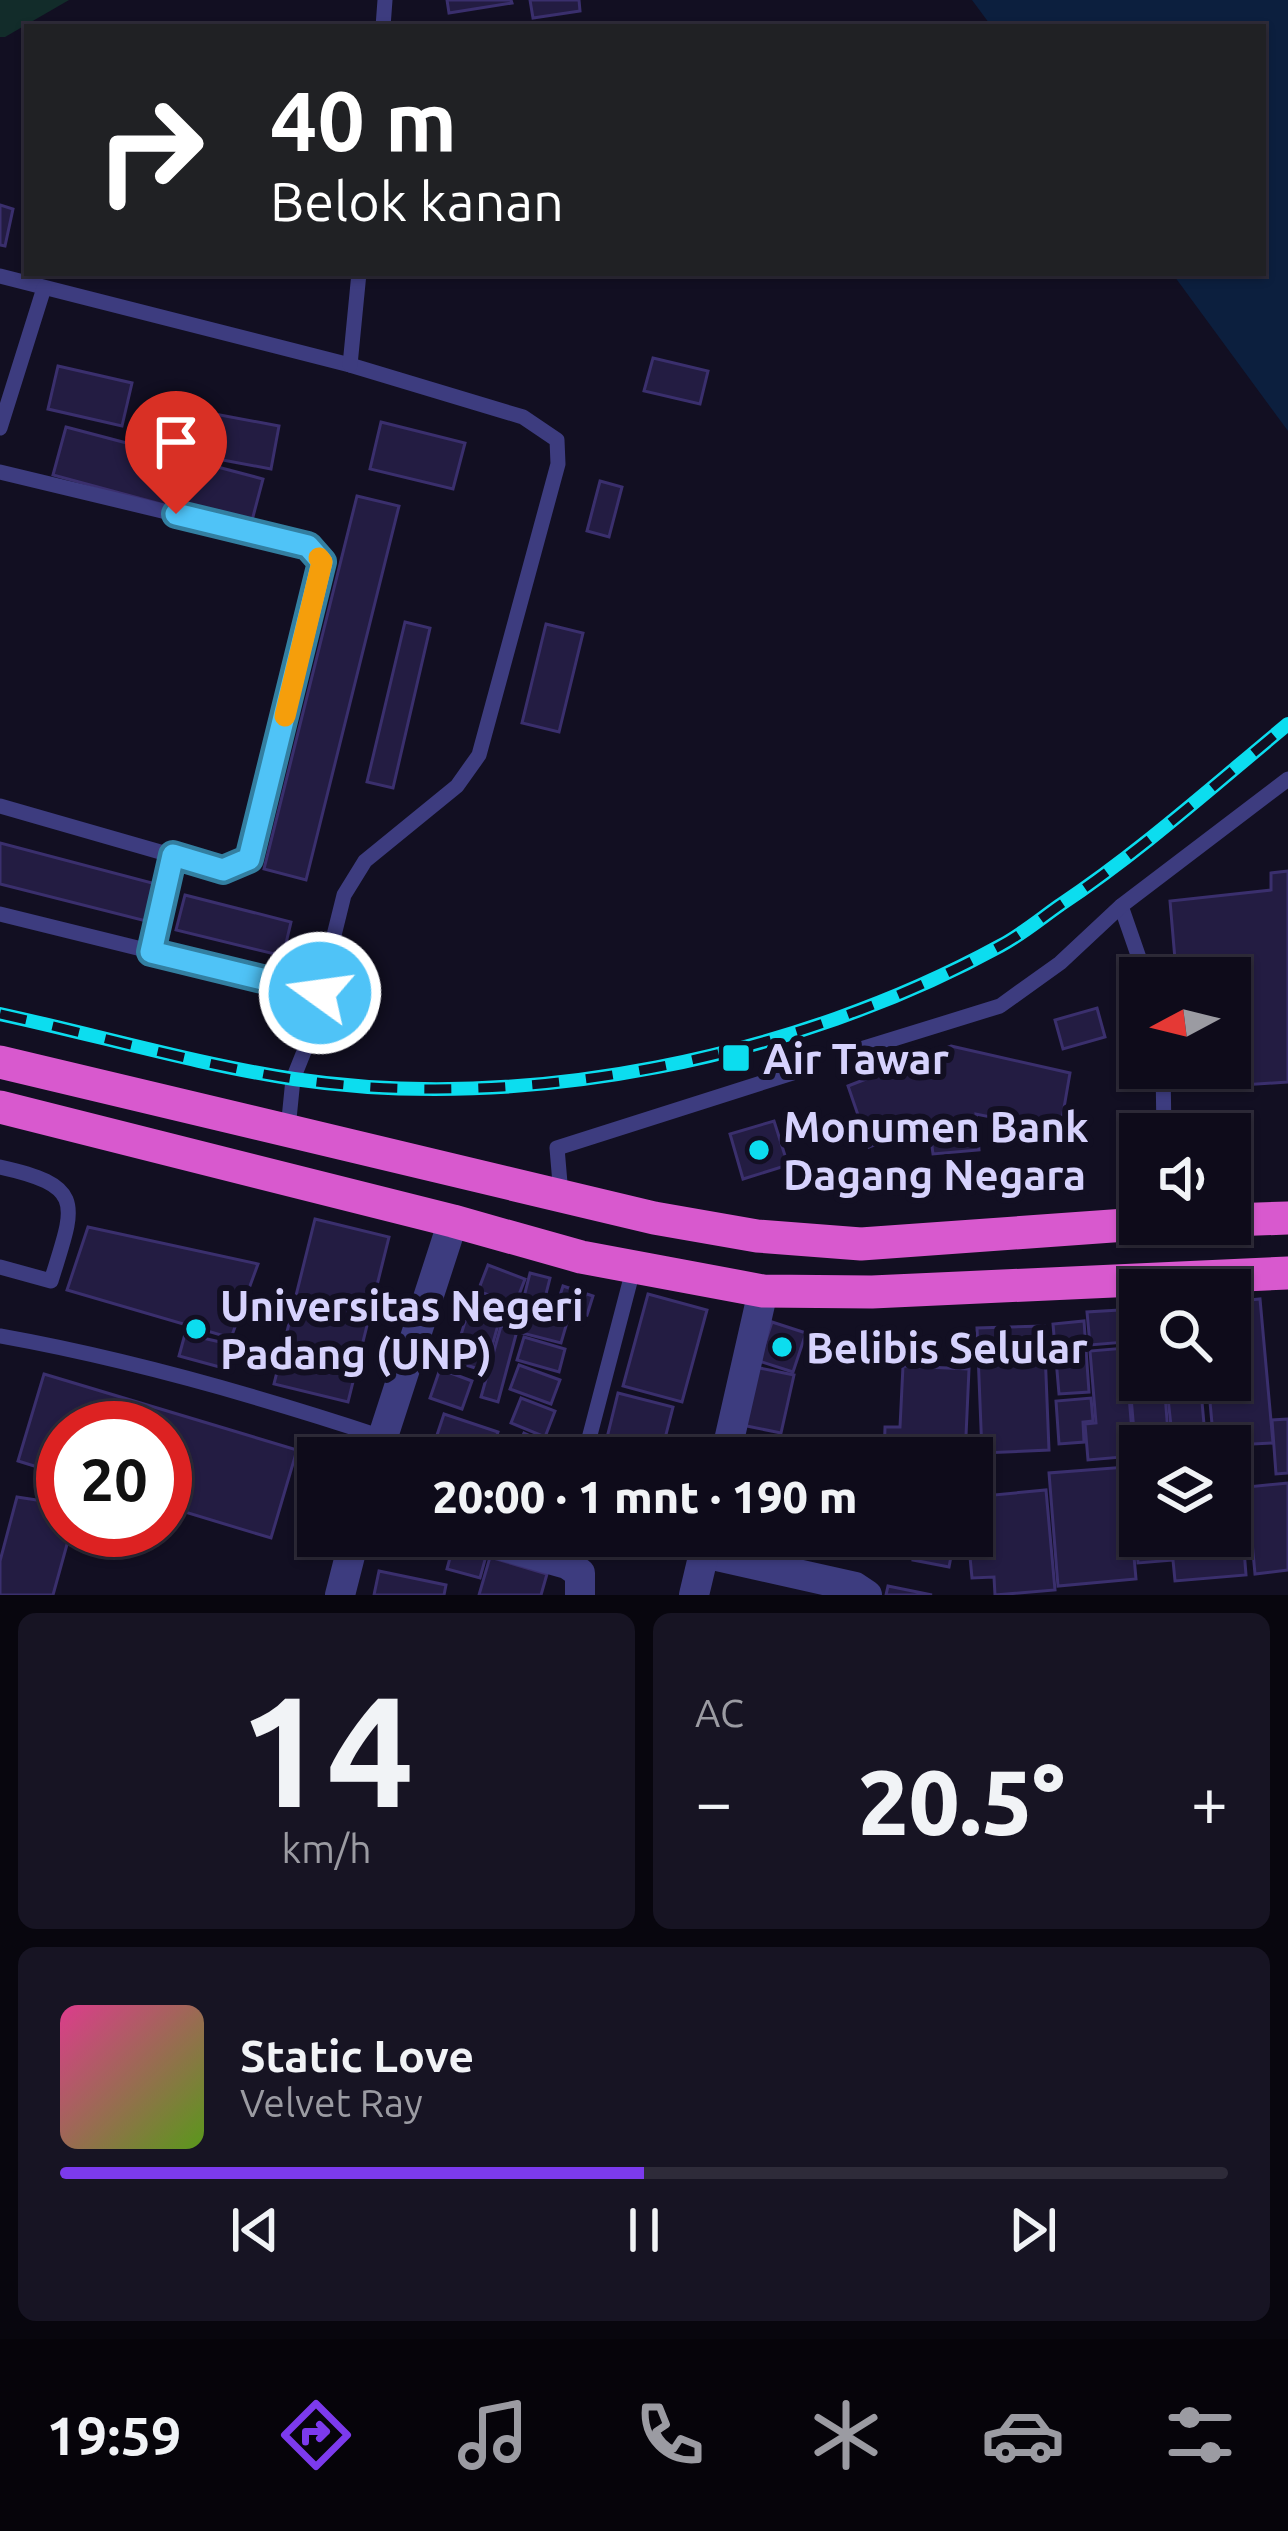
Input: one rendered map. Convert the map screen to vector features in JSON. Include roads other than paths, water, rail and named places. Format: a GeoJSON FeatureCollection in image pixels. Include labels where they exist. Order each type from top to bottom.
{"type":"FeatureCollection","features":[{"type":"Feature","properties":{"kind":"highway"},"geometry":{"type":"LineString","coordinates":[[0,1062],[654,1218],[757,1236],[861,1244],[1119,1225]]}},
{"type":"Feature","properties":{"kind":"highway"},"geometry":{"type":"LineString","coordinates":[[0,1107],[634,1270],[763,1291],[872,1292],[1288,1273]]}},
{"type":"Feature","properties":{"kind":"highway"},"geometry":{"type":"LineString","coordinates":[[1251,1219],[1288,1217]]}},
{"type":"Feature","properties":{"kind":"street"},"geometry":{"type":"LineString","coordinates":[[383,1437],[453,1221]]}},
{"type":"Feature","properties":{"kind":"street"},"geometry":{"type":"LineString","coordinates":[[730,1437],[763,1291]]}},
{"type":"Feature","properties":{"kind":"street"},"geometry":{"type":"LineString","coordinates":[[340,1595],[350,1557]]}},
{"type":"Feature","properties":{"kind":"street"},"geometry":{"type":"LineString","coordinates":[[542,1557],[580,1573],[580,1595]]}},
{"type":"Feature","properties":{"kind":"street"},"geometry":{"type":"LineString","coordinates":[[694,1595],[703,1557]]}},
{"type":"Feature","properties":{"kind":"street"},"geometry":{"type":"LineString","coordinates":[[752,1557],[855,1586],[867,1595]]}},
{"type":"Feature","properties":{"kind":"lane"},"geometry":{"type":"LineString","coordinates":[[0,276],[350,364],[523,417],[557,440],[558,464],[479,755],[457,786],[365,861],[344,895],[308,1044],[293,1078],[289,1129]]}},
{"type":"Feature","properties":{"kind":"lane"},"geometry":{"type":"LineString","coordinates":[[350,364],[359,276]]}},
{"type":"Feature","properties":{"kind":"lane"},"geometry":{"type":"LineString","coordinates":[[0,428],[44,288]]}},
{"type":"Feature","properties":{"kind":"lane"},"geometry":{"type":"LineString","coordinates":[[0,472],[308,546],[322,562],[249,859],[223,870],[0,806]]}},
{"type":"Feature","properties":{"kind":"lane"},"geometry":{"type":"LineString","coordinates":[[861,1049],[1000,1006],[1060,963],[1120,906],[1288,779]]}},
{"type":"Feature","properties":{"kind":"lane"},"geometry":{"type":"LineString","coordinates":[[151,952],[173,855]]}},
{"type":"Feature","properties":{"kind":"lane"},"geometry":{"type":"LineString","coordinates":[[1120,906],[1138,957]]}},
{"type":"Feature","properties":{"kind":"lane"},"geometry":{"type":"LineString","coordinates":[[0,914],[320,993]]}},
{"type":"Feature","properties":{"kind":"lane"},"geometry":{"type":"LineString","coordinates":[[560,1196],[557,1148],[805,1069]]}},
{"type":"Feature","properties":{"kind":"lane"},"geometry":{"type":"LineString","coordinates":[[0,1167],[38,1175],[58,1185],[68,1206],[68,1225],[51,1281],[0,1268]]}},
{"type":"Feature","properties":{"kind":"lane"},"geometry":{"type":"LineString","coordinates":[[590,1437],[634,1270]]}},
{"type":"Feature","properties":{"kind":"lane"},"geometry":{"type":"LineString","coordinates":[[0,1336],[52,1345],[260,1400],[352,1437]]}},
{"type":"Feature","properties":{"kind":"water"},"geometry":{"type":"Polygon","coordinates":[[[972,0],[1288,0],[1288,431],[1174,276],[1266,276],[1266,24],[990,24],[972,0]]]}},
{"type":"Feature","properties":{"kind":"railway"},"geometry":{"type":"LineString","coordinates":[[0,1014],[257,1073],[382,1088],[565,1081],[657,1067],[836,1019],[1000,946],[1119,863],[1288,724]]}},
{"type":"Feature","properties":{"kind":"place","name":"Air Tawar"},"geometry":{"type":"Point","coordinates":[736,1058]}},
{"type":"Feature","properties":{"kind":"place","name":"Monumen Bank Dagang Negara"},"geometry":{"type":"Point","coordinates":[759,1150]}},
{"type":"Feature","properties":{"kind":"place","name":"Universitas Negeri Padang (UNP)"},"geometry":{"type":"Point","coordinates":[196,1329]}},
{"type":"Feature","properties":{"kind":"place","name":"Belibis Selular"},"geometry":{"type":"Point","coordinates":[782,1347]}}]}
